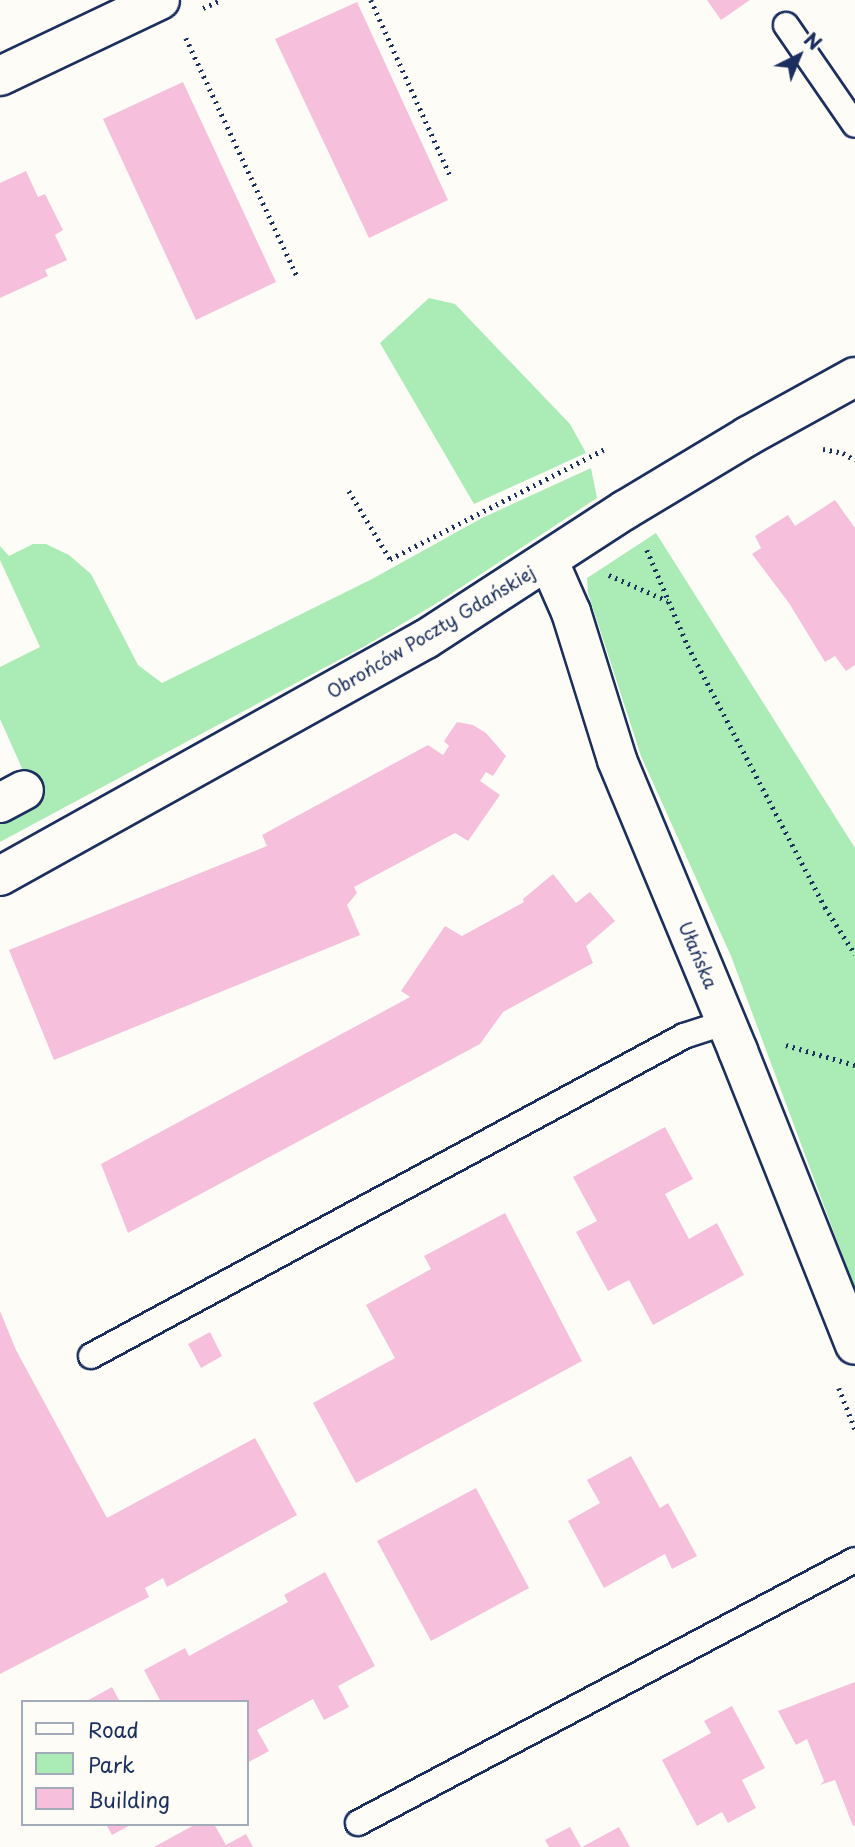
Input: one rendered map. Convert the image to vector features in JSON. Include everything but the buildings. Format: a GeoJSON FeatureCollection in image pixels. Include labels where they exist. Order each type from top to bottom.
{"type":"FeatureCollection","features":[{"type":"Feature","properties":{"kind":"street"},"geometry":{"type":"LineString","coordinates":[[0,76],[160,0]]}},
{"type":"Feature","properties":{"kind":"street","name":"Obrońców Poczty Gdańskiej"},"geometry":{"type":"LineString","coordinates":[[0,876],[426,639],[549,562],[625,510],[748,436],[853,381]]}},
{"type":"Feature","properties":{"kind":"street","name":"Ułańska"},"geometry":{"type":"LineString","coordinates":[[549,562],[571,611],[617,760],[732,1037],[855,1345]]}},
{"type":"Feature","properties":{"kind":"lane"},"geometry":{"type":"LineString","coordinates":[[786,24],[855,125]]}},
{"type":"Feature","properties":{"kind":"lane"},"geometry":{"type":"LineString","coordinates":[[91,1356],[684,1036],[732,1037]]}},
{"type":"Feature","properties":{"kind":"lane"},"geometry":{"type":"LineString","coordinates":[[358,1823],[855,1560]]}},
{"type":"Feature","properties":{"kind":"path"},"geometry":{"type":"LineString","coordinates":[[371,0],[452,177]]}},
{"type":"Feature","properties":{"kind":"path"},"geometry":{"type":"LineString","coordinates":[[183,32],[298,278]]}},
{"type":"Feature","properties":{"kind":"path"},"geometry":{"type":"LineString","coordinates":[[349,491],[390,559],[607,448]]}},
{"type":"Feature","properties":{"kind":"path"},"geometry":{"type":"LineString","coordinates":[[625,510],[643,541],[688,646],[824,907],[855,954]]}},
{"type":"Feature","properties":{"kind":"path"},"geometry":{"type":"LineString","coordinates":[[600,571],[669,601]]}},
{"type":"Feature","properties":{"kind":"path"},"geometry":{"type":"LineString","coordinates":[[732,1037],[768,1040],[855,1065]]}},
{"type":"Feature","properties":{"kind":"path"},"geometry":{"type":"LineString","coordinates":[[835,1378],[855,1429]]}},
{"type":"Feature","properties":{"kind":"green space"},"geometry":{"type":"Polygon","coordinates":[[[429,298],[455,304],[570,424],[586,453],[474,504],[380,343],[429,298]]]}},
{"type":"Feature","properties":{"kind":"green space"},"geometry":{"type":"Polygon","coordinates":[[[591,468],[597,498],[437,603],[365,646],[0,842],[0,824],[38,804],[0,719],[0,667],[40,647],[0,560],[0,546],[9,556],[33,544],[46,544],[69,555],[91,574],[138,665],[162,683],[372,579],[482,518],[591,468]]]}},
{"type":"Feature","properties":{"kind":"green space"},"geometry":{"type":"Polygon","coordinates":[[[656,533],[855,848],[855,1289],[731,956],[641,756],[588,593],[587,578],[656,533]]]}}]}
